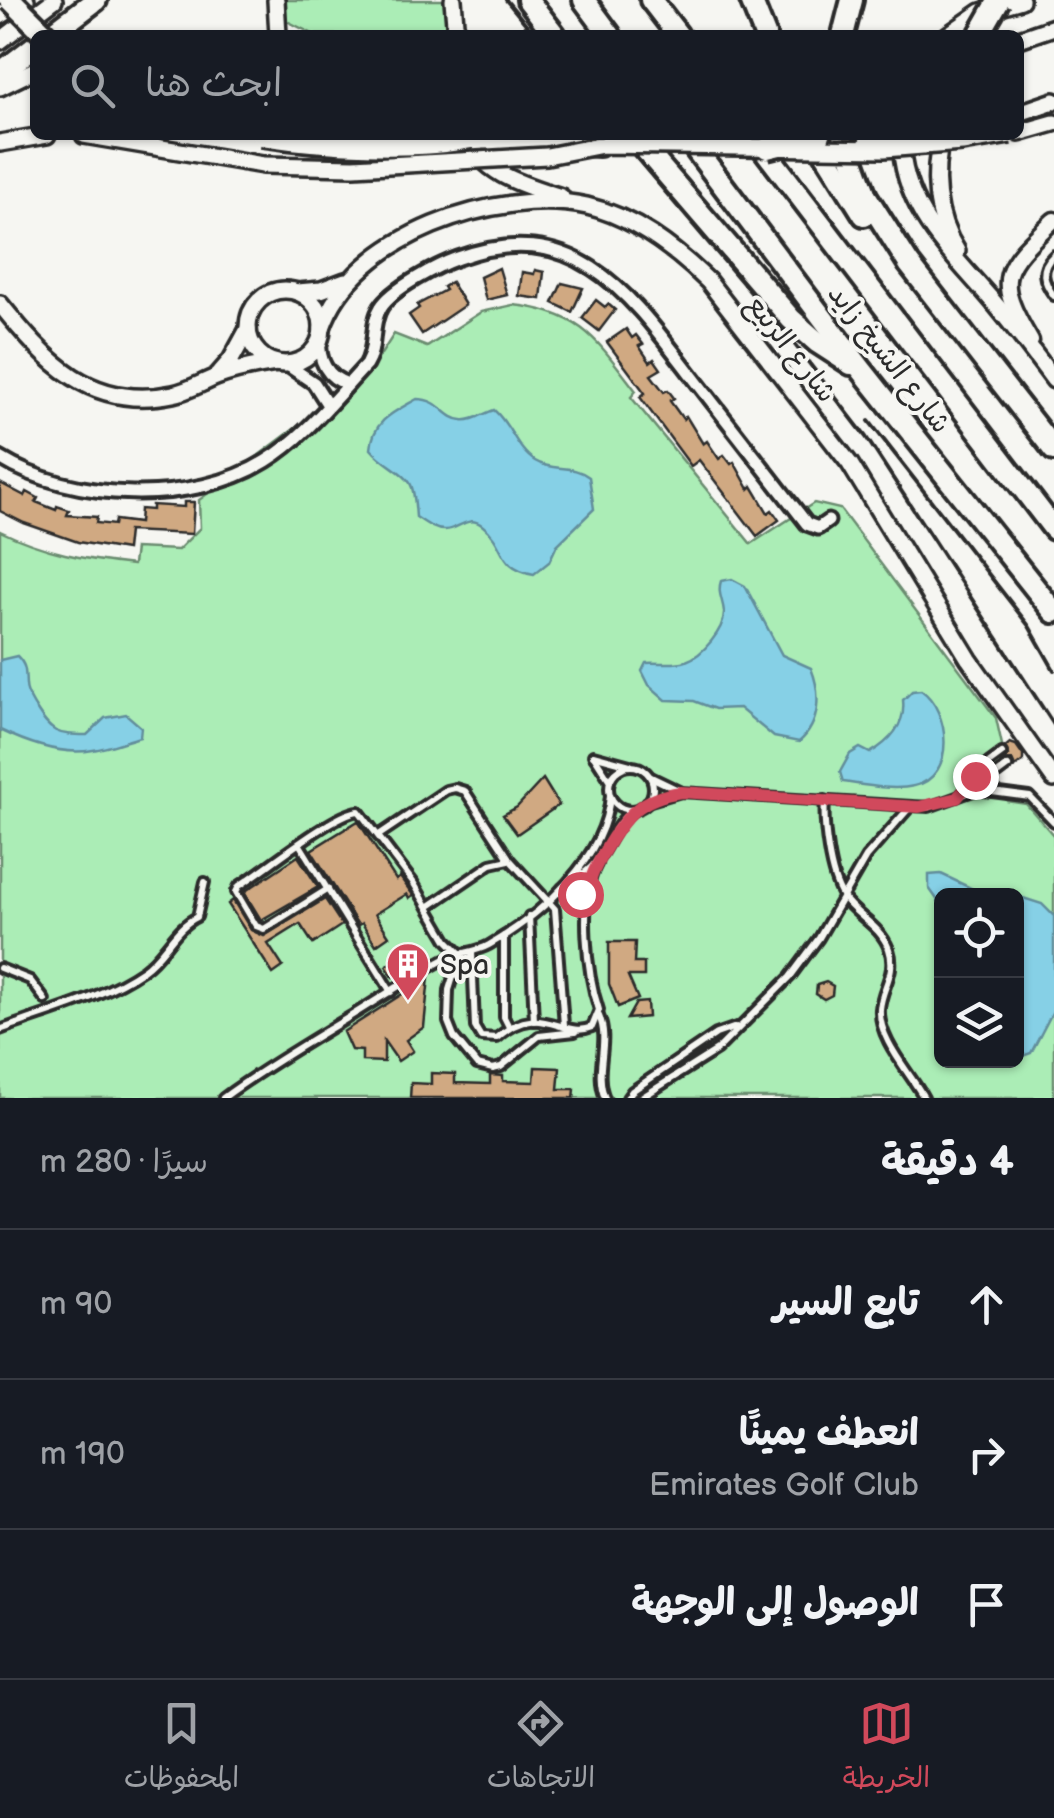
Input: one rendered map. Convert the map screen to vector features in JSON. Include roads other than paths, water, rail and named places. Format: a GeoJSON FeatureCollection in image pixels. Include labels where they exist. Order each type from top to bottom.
{"type":"FeatureCollection","features":[{"type":"Feature","properties":{"kind":"highway"},"geometry":{"type":"LineString","coordinates":[[11,0],[43,30]]}},
{"type":"Feature","properties":{"kind":"highway"},"geometry":{"type":"LineString","coordinates":[[55,30],[96,0]]}},
{"type":"Feature","properties":{"kind":"highway"},"geometry":{"type":"LineString","coordinates":[[528,0],[551,30]]}},
{"type":"Feature","properties":{"kind":"highway"},"geometry":{"type":"LineString","coordinates":[[584,0],[606,30]]}},
{"type":"Feature","properties":{"kind":"highway"},"geometry":{"type":"LineString","coordinates":[[651,0],[674,30]]}},
{"type":"Feature","properties":{"kind":"highway"},"geometry":{"type":"LineString","coordinates":[[751,0],[763,30]]}},
{"type":"Feature","properties":{"kind":"highway"},"geometry":{"type":"LineString","coordinates":[[844,30],[852,0]]}},
{"type":"Feature","properties":{"kind":"highway"},"geometry":{"type":"LineString","coordinates":[[982,30],[999,0]]}},
{"type":"Feature","properties":{"kind":"highway"},"geometry":{"type":"LineString","coordinates":[[0,73],[30,50]]}},
{"type":"Feature","properties":{"kind":"highway"},"geometry":{"type":"LineString","coordinates":[[332,140],[450,140]]}},
{"type":"Feature","properties":{"kind":"highway"},"geometry":{"type":"LineString","coordinates":[[526,140],[603,145]]}},
{"type":"Feature","properties":{"kind":"highway"},"geometry":{"type":"LineString","coordinates":[[636,140],[791,319],[817,342],[862,369]]}},
{"type":"Feature","properties":{"kind":"highway","name":"شارع الشيخ زايد"},"geometry":{"type":"LineString","coordinates":[[689,140],[862,369],[1054,612]]}},
{"type":"Feature","properties":{"kind":"highway"},"geometry":{"type":"LineString","coordinates":[[820,140],[840,181],[867,219],[909,264],[1054,450]]}},
{"type":"Feature","properties":{"kind":"highway","name":"شارع الشيخ زايد"},"geometry":{"type":"LineString","coordinates":[[760,142],[1054,528]]}},
{"type":"Feature","properties":{"kind":"highway"},"geometry":{"type":"LineString","coordinates":[[841,142],[866,196],[909,264]]}},
{"type":"Feature","properties":{"kind":"main road"},"geometry":{"type":"LineString","coordinates":[[0,16],[26,0]]}},
{"type":"Feature","properties":{"kind":"main road"},"geometry":{"type":"LineString","coordinates":[[0,41],[54,0]]}},
{"type":"Feature","properties":{"kind":"main road"},"geometry":{"type":"LineString","coordinates":[[276,0],[278,30]]}},
{"type":"Feature","properties":{"kind":"main road"},"geometry":{"type":"LineString","coordinates":[[453,0],[456,30]]}},
{"type":"Feature","properties":{"kind":"main road"},"geometry":{"type":"LineString","coordinates":[[955,30],[981,12],[1020,0]]}},
{"type":"Feature","properties":{"kind":"main road"},"geometry":{"type":"LineString","coordinates":[[1024,37],[1054,27]]}},
{"type":"Feature","properties":{"kind":"main road"},"geometry":{"type":"LineString","coordinates":[[0,86],[30,72]]}},
{"type":"Feature","properties":{"kind":"main road"},"geometry":{"type":"LineString","coordinates":[[1024,111],[1054,100]]}},
{"type":"Feature","properties":{"kind":"main road"},"geometry":{"type":"LineString","coordinates":[[1024,132],[1054,123]]}},
{"type":"Feature","properties":{"kind":"main road"},"geometry":{"type":"LineString","coordinates":[[0,143],[30,138]]}},
{"type":"Feature","properties":{"kind":"main road"},"geometry":{"type":"LineString","coordinates":[[114,140],[263,165],[354,167],[548,156],[603,145],[841,142],[910,148],[972,140]]}},
{"type":"Feature","properties":{"kind":"main road"},"geometry":{"type":"LineString","coordinates":[[468,140],[479,158],[499,174],[588,207]]}},
{"type":"Feature","properties":{"kind":"main road"},"geometry":{"type":"LineString","coordinates":[[902,140],[906,177],[920,214],[1050,374]]}},
{"type":"Feature","properties":{"kind":"main road"},"geometry":{"type":"LineString","coordinates":[[941,140],[936,174],[942,219],[953,246],[977,284]]}},
{"type":"Feature","properties":{"kind":"main road","name":"شارع الربيع"},"geometry":{"type":"LineString","coordinates":[[321,333],[337,295],[353,277],[404,240],[462,214],[525,203],[588,207],[654,236],[683,256],[708,282],[850,464],[1023,746],[1054,779]]}},
{"type":"Feature","properties":{"kind":"main road","name":"شارع الربيع"},"geometry":{"type":"LineString","coordinates":[[298,292],[321,290],[353,277]]}},
{"type":"Feature","properties":{"kind":"main road"},"geometry":{"type":"LineString","coordinates":[[0,304],[60,370],[102,391],[125,396],[172,394],[216,377],[307,356],[321,333],[316,306],[298,292],[274,291],[263,297],[249,317],[248,330],[231,360],[216,377]]}},
{"type":"Feature","properties":{"kind":"main road"},"geometry":{"type":"LineString","coordinates":[[248,330],[256,351],[281,364]]}},
{"type":"Feature","properties":{"kind":"street"},"geometry":{"type":"LineString","coordinates":[[1050,374],[1011,304],[1007,283],[1017,255],[1054,220]]}},
{"type":"Feature","properties":{"kind":"street"},"geometry":{"type":"LineString","coordinates":[[0,458],[37,477],[88,488],[146,492],[195,488],[242,474],[285,448],[370,359],[380,309],[430,271],[474,252],[523,246],[548,250],[593,267],[631,297],[808,524],[818,528],[828,521]]}},
{"type":"Feature","properties":{"kind":"street"},"geometry":{"type":"LineString","coordinates":[[321,333],[320,354],[326,368],[334,379],[348,384]]}},
{"type":"Feature","properties":{"kind":"street"},"geometry":{"type":"LineString","coordinates":[[281,364],[311,379],[328,405]]}},
{"type":"Feature","properties":{"kind":"street"},"geometry":{"type":"LineString","coordinates":[[311,379],[326,368]]}},
{"type":"Feature","properties":{"kind":"lane"},"geometry":{"type":"LineString","coordinates":[[1054,255],[1046,263],[1044,282],[1054,296]]}},
{"type":"Feature","properties":{"kind":"lane"},"geometry":{"type":"LineString","coordinates":[[957,798],[979,770],[1002,753]]}},
{"type":"Feature","properties":{"kind":"lane"},"geometry":{"type":"LineString","coordinates":[[223,1098],[448,957],[472,952],[504,934],[573,878],[588,860],[609,807],[610,781],[593,755],[631,766],[681,792]]}},
{"type":"Feature","properties":{"kind":"lane"},"geometry":{"type":"LineString","coordinates":[[610,781],[618,770],[631,766]]}},
{"type":"Feature","properties":{"kind":"lane"},"geometry":{"type":"LineString","coordinates":[[605,1098],[600,1079],[604,1029],[591,987],[588,887],[596,864],[622,820],[648,802],[681,792],[910,807],[938,805],[976,790],[1008,766]]}},
{"type":"Feature","properties":{"kind":"lane"},"geometry":{"type":"LineString","coordinates":[[648,802],[652,789],[649,775]]}},
{"type":"Feature","properties":{"kind":"lane"},"geometry":{"type":"LineString","coordinates":[[379,835],[446,790],[455,788],[468,796],[510,860],[549,900],[558,920],[564,1025]]}},
{"type":"Feature","properties":{"kind":"lane"},"geometry":{"type":"LineString","coordinates":[[976,790],[1030,797],[1054,822]]}},
{"type":"Feature","properties":{"kind":"lane"},"geometry":{"type":"LineString","coordinates":[[610,795],[623,808],[636,809]]}},
{"type":"Feature","properties":{"kind":"lane"},"geometry":{"type":"LineString","coordinates":[[826,800],[825,831],[843,897],[878,930],[888,949],[892,970],[880,1005],[882,1022],[924,1098]]}},
{"type":"Feature","properties":{"kind":"lane"},"geometry":{"type":"LineString","coordinates":[[641,1098],[717,1050],[790,977],[819,938],[872,848],[910,807]]}},
{"type":"Feature","properties":{"kind":"lane"},"geometry":{"type":"LineString","coordinates":[[328,890],[264,929],[256,926],[238,898],[239,886],[354,811],[363,814],[379,835],[447,940],[461,954]]}},
{"type":"Feature","properties":{"kind":"lane"},"geometry":{"type":"LineString","coordinates":[[300,845],[391,992]]}},
{"type":"Feature","properties":{"kind":"lane"},"geometry":{"type":"LineString","coordinates":[[428,907],[496,861],[510,860]]}},
{"type":"Feature","properties":{"kind":"lane"},"geometry":{"type":"LineString","coordinates":[[573,878],[596,864]]}},
{"type":"Feature","properties":{"kind":"lane"},"geometry":{"type":"LineString","coordinates":[[0,1030],[123,983],[159,958],[186,923],[197,917],[204,882]]}},
{"type":"Feature","properties":{"kind":"lane"},"geometry":{"type":"LineString","coordinates":[[562,888],[580,894],[587,904]]}},
{"type":"Feature","properties":{"kind":"lane"},"geometry":{"type":"LineString","coordinates":[[529,915],[534,1022]]}},
{"type":"Feature","properties":{"kind":"lane"},"geometry":{"type":"LineString","coordinates":[[504,934],[504,1017],[509,1027]]}},
{"type":"Feature","properties":{"kind":"lane"},"geometry":{"type":"LineString","coordinates":[[472,952],[477,1033],[492,1040],[509,1027],[534,1022],[580,1031]]}},
{"type":"Feature","properties":{"kind":"lane"},"geometry":{"type":"LineString","coordinates":[[472,963],[453,977],[447,1014],[454,1037],[477,1065],[501,1067],[539,1036],[580,1031],[592,1026],[599,1016]]}},
{"type":"Feature","properties":{"kind":"lane"},"geometry":{"type":"LineString","coordinates":[[0,968],[30,980],[45,1000]]}},
{"type":"Feature","properties":{"kind":"lane"},"geometry":{"type":"LineString","coordinates":[[626,1098],[710,1038],[737,1027]]}},
{"type":"Feature","properties":{"kind":"water"},"geometry":{"type":"Polygon","coordinates":[[[417,399],[432,402],[462,420],[494,410],[535,461],[589,477],[594,509],[534,574],[507,561],[491,533],[478,523],[441,530],[416,517],[410,483],[371,449],[380,424],[417,399]]]}},
{"type":"Feature","properties":{"kind":"water"},"geometry":{"type":"Polygon","coordinates":[[[732,579],[745,586],[782,655],[811,668],[817,707],[812,726],[799,742],[774,737],[739,708],[715,709],[694,701],[666,700],[649,685],[642,671],[646,663],[682,662],[705,648],[723,619],[721,581],[732,579]]]}},
{"type":"Feature","properties":{"kind":"water"},"geometry":{"type":"Polygon","coordinates":[[[17,656],[24,666],[29,696],[55,731],[87,735],[105,718],[126,714],[141,727],[140,737],[99,749],[70,751],[33,744],[0,730],[0,660],[17,656]]]}},
{"type":"Feature","properties":{"kind":"water"},"geometry":{"type":"Polygon","coordinates":[[[921,690],[931,699],[943,727],[943,757],[937,770],[928,780],[914,786],[878,787],[843,782],[840,772],[850,754],[860,748],[870,753],[884,743],[899,725],[903,700],[912,691],[921,690]]]}},
{"type":"Feature","properties":{"kind":"water"},"geometry":{"type":"Polygon","coordinates":[[[941,874],[971,888],[934,888],[934,895],[929,888],[929,875],[941,874]]]}},
{"type":"Feature","properties":{"kind":"water"},"geometry":{"type":"Polygon","coordinates":[[[1024,898],[1042,904],[1054,916],[1054,1009],[1031,1053],[1024,1056],[1024,898]]]}},
{"type":"Feature","properties":{"kind":"railway"},"geometry":{"type":"LineString","coordinates":[[506,0],[531,30]]}},
{"type":"Feature","properties":{"kind":"railway"},"geometry":{"type":"LineString","coordinates":[[621,140],[792,341],[866,437],[1054,725]]}},
{"type":"Feature","properties":{"kind":"railway"},"geometry":{"type":"LineString","coordinates":[[869,421],[1029,626],[1054,670]]}},
{"type":"Feature","properties":{"kind":"place","name":"Spa"},"geometry":{"type":"Point","coordinates":[408,1002]}}]}
